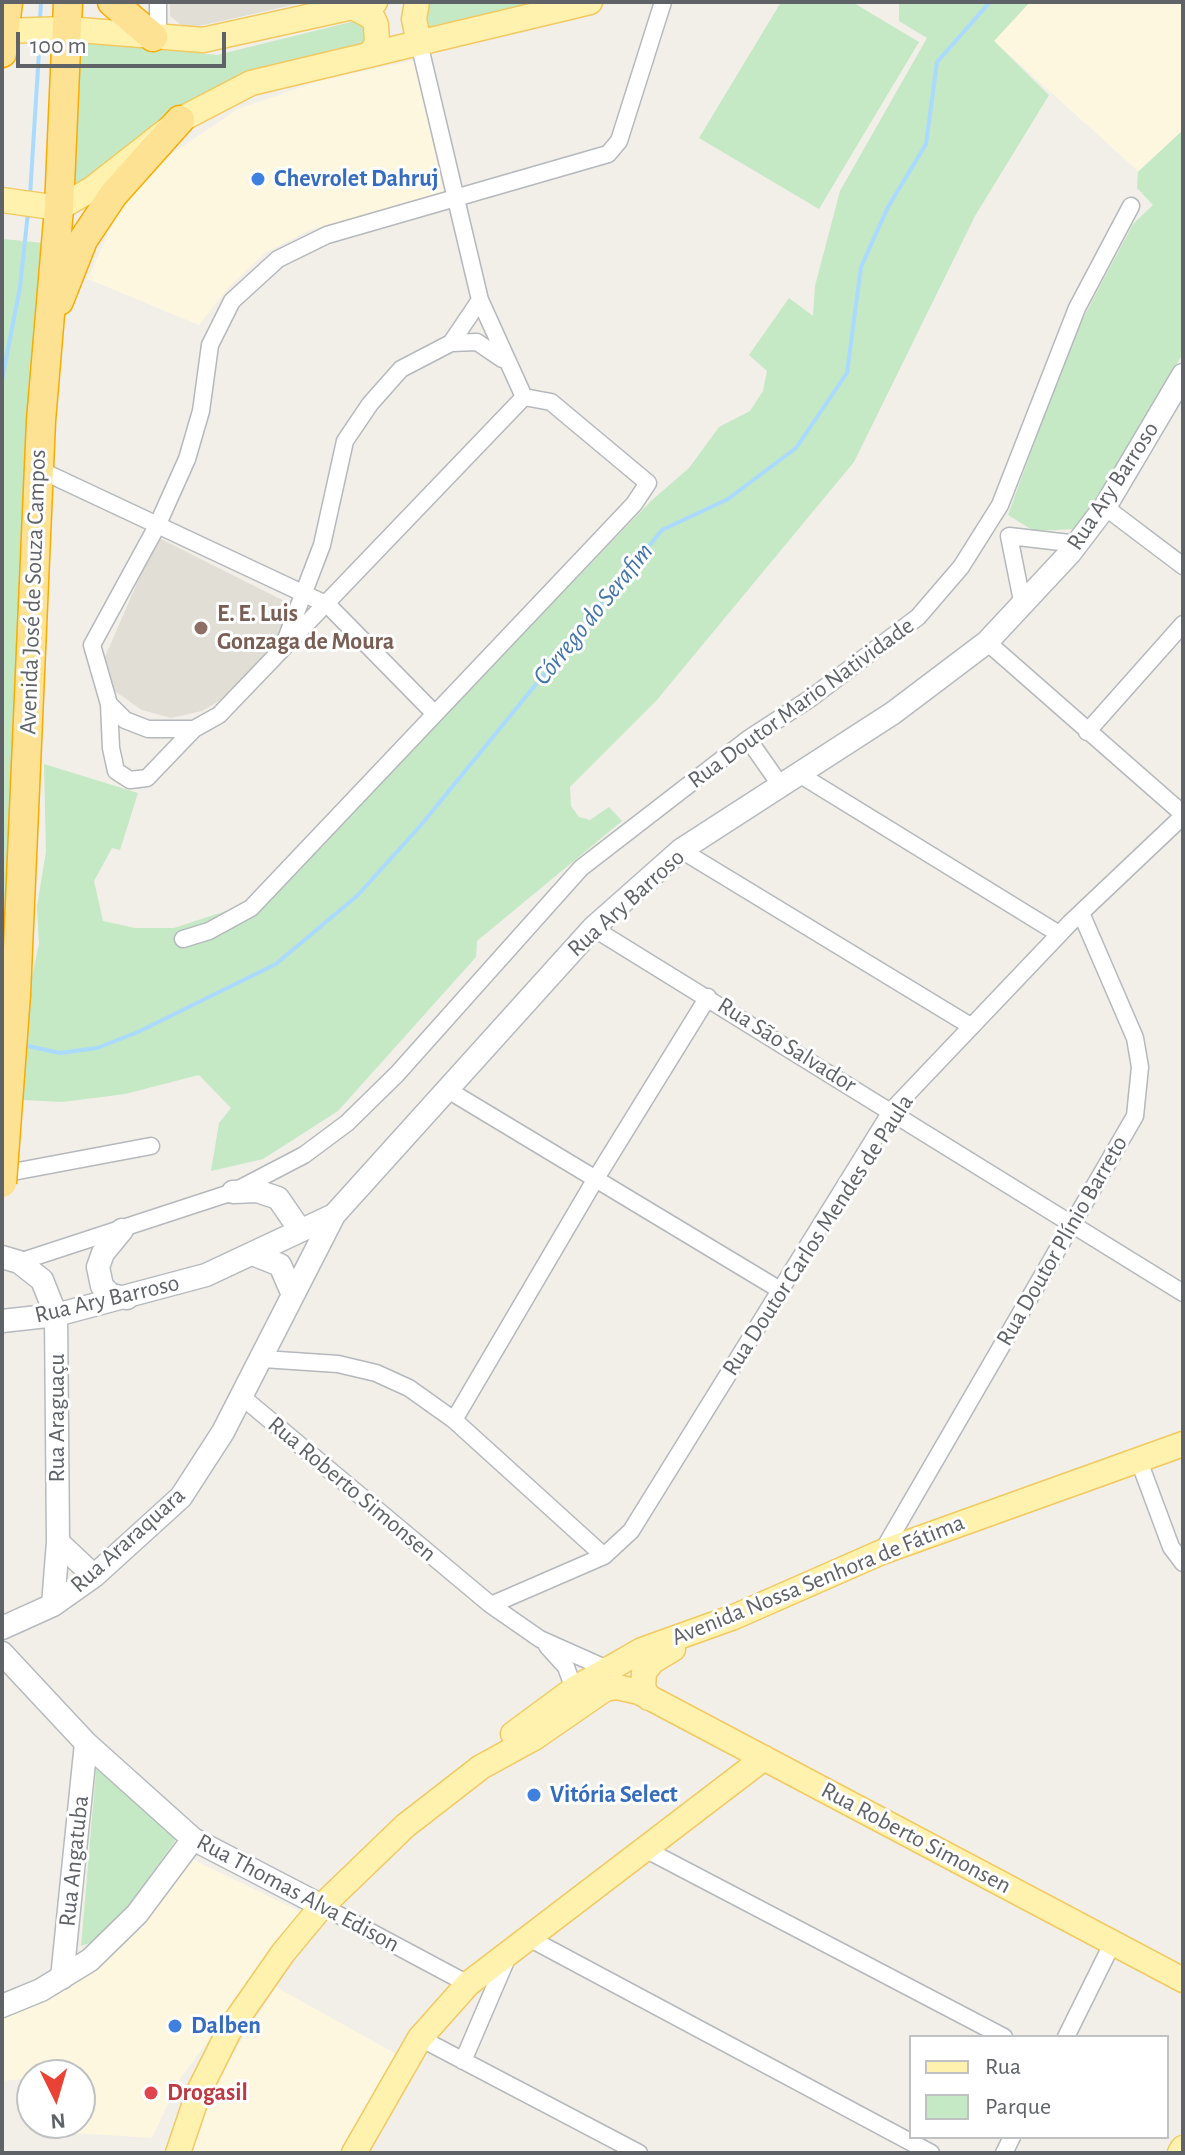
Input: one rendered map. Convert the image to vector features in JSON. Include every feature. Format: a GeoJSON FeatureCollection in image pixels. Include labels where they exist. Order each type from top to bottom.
{"type":"FeatureCollection","features":[{"type":"Feature","properties":{"kind":"highway"},"geometry":{"type":"LineString","coordinates":[[112,2],[156,37]]}},
{"type":"Feature","properties":{"kind":"highway","name":"Avenida José de Souza Campos"},"geometry":{"type":"LineString","coordinates":[[2,1183],[16,994],[38,469],[50,333],[52,207],[64,20]]}},
{"type":"Feature","properties":{"kind":"highway"},"geometry":{"type":"LineString","coordinates":[[50,333],[54,313],[83,240],[113,195],[180,120]]}},
{"type":"Feature","properties":{"kind":"main road"},"geometry":{"type":"LineString","coordinates":[[417,2],[414,19],[419,43]]}},
{"type":"Feature","properties":{"kind":"main road"},"geometry":{"type":"LineString","coordinates":[[8,201],[52,207],[92,189],[180,120],[251,83],[590,2]]}},
{"type":"Feature","properties":{"kind":"main road"},"geometry":{"type":"LineString","coordinates":[[7,29],[64,20],[156,37],[215,39],[364,5],[376,25],[377,43],[370,55]]}},
{"type":"Feature","properties":{"kind":"main road","name":"Rua Ary Barroso"},"geometry":{"type":"LineString","coordinates":[[2,1321],[56,1315],[206,1275],[255,1255],[334,1215],[593,928],[681,850],[893,713],[987,642],[1078,544],[1105,507],[1183,375]]}},
{"type":"Feature","properties":{"kind":"main road"},"geometry":{"type":"LineString","coordinates":[[233,1192],[257,1191],[278,1198],[300,1230]]}},
{"type":"Feature","properties":{"kind":"main road","name":"Rua Araraquara"},"geometry":{"type":"LineString","coordinates":[[2,1628],[53,1605],[94,1576],[181,1497],[206,1463],[263,1359],[334,1215]]}},
{"type":"Feature","properties":{"kind":"main road"},"geometry":{"type":"LineString","coordinates":[[122,1230],[103,1253],[98,1267],[102,1286],[111,1295],[127,1298]]}},
{"type":"Feature","properties":{"kind":"main road"},"geometry":{"type":"LineString","coordinates":[[255,1255],[280,1265],[293,1295]]}},
{"type":"Feature","properties":{"kind":"main road","name":"Rua Araguaçu"},"geometry":{"type":"LineString","coordinates":[[10,1259],[42,1280],[56,1315],[58,1542],[53,1605]]}},
{"type":"Feature","properties":{"kind":"main road","name":"Avenida Nossa Senhora de Fátima"},"geometry":{"type":"LineString","coordinates":[[178,2153],[199,2091],[230,2029],[283,1953],[322,1906],[405,1826],[481,1767],[507,1740],[574,1689],[605,1668],[642,1650],[712,1626],[882,1552],[1183,1444]]}},
{"type":"Feature","properties":{"kind":"main road"},"geometry":{"type":"LineString","coordinates":[[58,1542],[94,1576]]}},
{"type":"Feature","properties":{"kind":"main road"},"geometry":{"type":"LineString","coordinates":[[649,1698],[641,1680],[647,1666],[712,1626]]}},
{"type":"Feature","properties":{"kind":"main road","name":"Rua Thomas Alva Edison"},"geometry":{"type":"LineString","coordinates":[[2,1653],[86,1743],[193,1839],[322,1906]]}},
{"type":"Feature","properties":{"kind":"main road"},"geometry":{"type":"LineString","coordinates":[[605,1668],[649,1698]]}},
{"type":"Feature","properties":{"kind":"main road","name":"Avenida Nossa Senhora de Fátima"},"geometry":{"type":"LineString","coordinates":[[481,1767],[534,1738],[600,1690],[617,1687],[649,1698]]}},
{"type":"Feature","properties":{"kind":"main road","name":"Rua Roberto Simonsen"},"geometry":{"type":"LineString","coordinates":[[649,1698],[1183,1980]]}},
{"type":"Feature","properties":{"kind":"main road","name":"Rua Angatuba"},"geometry":{"type":"LineString","coordinates":[[62,1978],[86,1743]]}},
{"type":"Feature","properties":{"kind":"main road"},"geometry":{"type":"LineString","coordinates":[[354,2153],[420,2038],[468,1984],[764,1758]]}},
{"type":"Feature","properties":{"kind":"main road"},"geometry":{"type":"LineString","coordinates":[[2,2006],[62,1978],[90,1960],[120,1934],[193,1839]]}},
{"type":"Feature","properties":{"kind":"street"},"geometry":{"type":"LineString","coordinates":[[156,37],[158,2]]}},
{"type":"Feature","properties":{"kind":"street"},"geometry":{"type":"LineString","coordinates":[[524,397],[328,605],[219,715],[194,729],[147,778],[130,780],[116,771],[111,748],[109,704],[92,645],[157,526],[195,438],[210,345],[232,301],[257,274],[298,247],[598,158],[615,150],[663,2]]}},
{"type":"Feature","properties":{"kind":"street"},"geometry":{"type":"LineString","coordinates":[[419,43],[480,300],[524,397]]}},
{"type":"Feature","properties":{"kind":"street","name":"Rua Doutor Mario Natividade"},"geometry":{"type":"LineString","coordinates":[[10,1259],[122,1230],[233,1192],[304,1155],[347,1123],[397,1074],[581,868],[748,739],[811,698],[918,617],[961,567],[1000,505],[1077,308],[1131,206]]}},
{"type":"Feature","properties":{"kind":"street"},"geometry":{"type":"LineString","coordinates":[[451,343],[480,300]]}},
{"type":"Feature","properties":{"kind":"street"},"geometry":{"type":"LineString","coordinates":[[281,652],[322,545],[345,441],[370,404],[401,369],[451,343],[477,342],[491,348],[507,363]]}},
{"type":"Feature","properties":{"kind":"street"},"geometry":{"type":"LineString","coordinates":[[183,939],[209,931],[251,908],[634,504],[648,483],[551,402],[524,397]]}},
{"type":"Feature","properties":{"kind":"street"},"geometry":{"type":"LineString","coordinates":[[38,469],[328,605],[434,713]]}},
{"type":"Feature","properties":{"kind":"street"},"geometry":{"type":"LineString","coordinates":[[1105,507],[1183,566]]}},
{"type":"Feature","properties":{"kind":"street"},"geometry":{"type":"LineString","coordinates":[[990,518],[1009,536],[1023,606]]}},
{"type":"Feature","properties":{"kind":"street"},"geometry":{"type":"LineString","coordinates":[[1009,536],[1078,544]]}},
{"type":"Feature","properties":{"kind":"street"},"geometry":{"type":"LineString","coordinates":[[1087,732],[1183,624]]}},
{"type":"Feature","properties":{"kind":"street"},"geometry":{"type":"LineString","coordinates":[[987,642],[1183,815]]}},
{"type":"Feature","properties":{"kind":"street"},"geometry":{"type":"LineString","coordinates":[[109,704],[125,720],[148,729],[194,729]]}},
{"type":"Feature","properties":{"kind":"street"},"geometry":{"type":"LineString","coordinates":[[748,739],[790,780],[1059,934]]}},
{"type":"Feature","properties":{"kind":"street","name":"Rua Doutor Carlos Mendes de Paula"},"geometry":{"type":"LineString","coordinates":[[491,1605],[604,1556],[631,1531],[892,1110],[969,1025],[1183,815]]}},
{"type":"Feature","properties":{"kind":"street"},"geometry":{"type":"LineString","coordinates":[[681,850],[969,1025]]}},
{"type":"Feature","properties":{"kind":"street","name":"Rua Doutor Plínio Barreto"},"geometry":{"type":"LineString","coordinates":[[882,1552],[1135,1116],[1140,1091],[1140,1067],[1135,1038],[1081,913]]}},
{"type":"Feature","properties":{"kind":"street","name":"Rua São Salvador"},"geometry":{"type":"LineString","coordinates":[[593,928],[892,1110],[1183,1293]]}},
{"type":"Feature","properties":{"kind":"street"},"geometry":{"type":"LineString","coordinates":[[454,1420],[595,1180],[708,997]]}},
{"type":"Feature","properties":{"kind":"street"},"geometry":{"type":"LineString","coordinates":[[448,1090],[780,1290]]}},
{"type":"Feature","properties":{"kind":"street"},"geometry":{"type":"LineString","coordinates":[[2,1174],[151,1146]]}},
{"type":"Feature","properties":{"kind":"street"},"geometry":{"type":"LineString","coordinates":[[263,1359],[338,1364],[376,1373],[409,1388],[454,1420],[604,1556]]}},
{"type":"Feature","properties":{"kind":"street","name":"Rua Roberto Simonsen"},"geometry":{"type":"LineString","coordinates":[[241,1396],[491,1605],[540,1639],[605,1668]]}},
{"type":"Feature","properties":{"kind":"street"},"geometry":{"type":"LineString","coordinates":[[1139,1461],[1171,1547],[1183,1563]]}},
{"type":"Feature","properties":{"kind":"street","name":"Rua Roberto Simonsen"},"geometry":{"type":"LineString","coordinates":[[540,1639],[566,1667],[574,1689]]}},
{"type":"Feature","properties":{"kind":"street"},"geometry":{"type":"LineString","coordinates":[[643,1848],[1000,2035]]}},
{"type":"Feature","properties":{"kind":"street","name":"Rua Thomas Alva Edison"},"geometry":{"type":"LineString","coordinates":[[322,1906],[468,1984]]}},
{"type":"Feature","properties":{"kind":"street"},"geometry":{"type":"LineString","coordinates":[[1067,2035],[1113,1942]]}},
{"type":"Feature","properties":{"kind":"street"},"geometry":{"type":"LineString","coordinates":[[463,2061],[519,1943],[931,2153]]}},
{"type":"Feature","properties":{"kind":"street"},"geometry":{"type":"LineString","coordinates":[[420,2038],[639,2153]]}},
{"type":"Feature","properties":{"kind":"shaded area"},"geometry":{"type":"Polygon","coordinates":[[[170,2],[306,2],[186,29],[170,16],[170,2]]]}},
{"type":"Feature","properties":{"kind":"shaded area"},"geometry":{"type":"Polygon","coordinates":[[[1030,2],[1183,2],[1183,130],[1138,171],[994,41],[1030,2]]]}},
{"type":"Feature","properties":{"kind":"shaded area"},"geometry":{"type":"Polygon","coordinates":[[[415,60],[444,194],[312,229],[266,252],[228,288],[199,325],[88,279],[118,211],[167,157],[238,109],[322,80],[415,60]]]}},
{"type":"Feature","properties":{"kind":"shaded area","name":"E. E. Luis Gonzaga de Moura"},"geometry":{"type":"Polygon","coordinates":[[[157,537],[294,606],[274,650],[234,692],[202,711],[171,718],[142,710],[113,690],[103,677],[105,657],[157,537]]]}},
{"type":"Feature","properties":{"kind":"shaded area"},"geometry":{"type":"Polygon","coordinates":[[[192,1859],[303,1913],[179,2080],[152,2138],[96,2134],[96,2059],[16,2059],[16,2080],[2,2081],[2,2013],[72,1980],[192,1859]]]}},
{"type":"Feature","properties":{"kind":"shaded area"},"geometry":{"type":"Polygon","coordinates":[[[276,1987],[396,2054],[345,2153],[186,2153],[200,2104],[276,1987]]]}},
{"type":"Feature","properties":{"kind":"green space"},"geometry":{"type":"Polygon","coordinates":[[[430,2],[565,2],[429,34],[427,5],[430,2]]]}},
{"type":"Feature","properties":{"kind":"green space"},"geometry":{"type":"Polygon","coordinates":[[[781,2],[852,2],[919,42],[819,209],[699,138],[781,2]]]}},
{"type":"Feature","properties":{"kind":"green space"},"geometry":{"type":"Polygon","coordinates":[[[899,2],[1030,2],[994,41],[1049,95],[975,216],[854,462],[656,701],[570,787],[571,806],[579,817],[590,820],[609,807],[622,821],[477,941],[476,957],[338,1111],[263,1159],[211,1171],[219,1123],[231,1108],[199,1075],[125,1094],[62,1102],[23,1100],[29,990],[39,944],[37,906],[46,852],[44,764],[138,793],[120,850],[112,848],[94,881],[103,921],[135,928],[174,928],[238,907],[258,908],[651,501],[689,468],[719,427],[750,411],[763,391],[767,371],[749,355],[789,298],[813,316],[815,286],[840,191],[927,38],[899,21],[899,2]]]}},
{"type":"Feature","properties":{"kind":"green space"},"geometry":{"type":"Polygon","coordinates":[[[359,20],[370,26],[369,43],[265,72],[68,193],[79,40],[217,55],[359,20]]]}},
{"type":"Feature","properties":{"kind":"green space"},"geometry":{"type":"Polygon","coordinates":[[[1183,130],[1183,353],[1139,432],[1076,529],[1034,531],[1008,515],[1072,339],[1133,224],[1153,205],[1137,188],[1138,172],[1183,130]]]}},
{"type":"Feature","properties":{"kind":"green space"},"geometry":{"type":"Polygon","coordinates":[[[3,239],[43,243],[2,1146],[2,246],[3,239]]]}},
{"type":"Feature","properties":{"kind":"green space"},"geometry":{"type":"Polygon","coordinates":[[[97,1760],[177,1838],[107,1937],[81,1946],[97,1760]]]}},
{"type":"Feature","properties":{"kind":"waterway"},"geometry":{"type":"LineString","coordinates":[[40,20],[41,2]]}},
{"type":"Feature","properties":{"kind":"waterway","name":"Córrego do Serafim"},"geometry":{"type":"LineString","coordinates":[[23,1045],[60,1053],[97,1048],[138,1032],[276,964],[358,895],[421,825],[662,530],[728,499],[796,448],[847,373],[861,267],[888,207],[926,144],[937,62],[990,2]]}},
{"type":"Feature","properties":{"kind":"waterway"},"geometry":{"type":"LineString","coordinates":[[30,195],[40,36]]}},
{"type":"Feature","properties":{"kind":"waterway"},"geometry":{"type":"LineString","coordinates":[[2,380],[20,287],[28,212]]}},
{"type":"Feature","properties":{"kind":"place","name":"Chevrolet Dahruj"},"geometry":{"type":"Point","coordinates":[258,179]}},
{"type":"Feature","properties":{"kind":"place","name":"E. E. Luis Gonzaga de Moura"},"geometry":{"type":"Point","coordinates":[201,628]}},
{"type":"Feature","properties":{"kind":"place","name":"Vitória Select"},"geometry":{"type":"Point","coordinates":[534,1795]}},
{"type":"Feature","properties":{"kind":"place","name":"Dalben"},"geometry":{"type":"Point","coordinates":[175,2026]}},
{"type":"Feature","properties":{"kind":"place","name":"Drogasil"},"geometry":{"type":"Point","coordinates":[151,2093]}}]}
